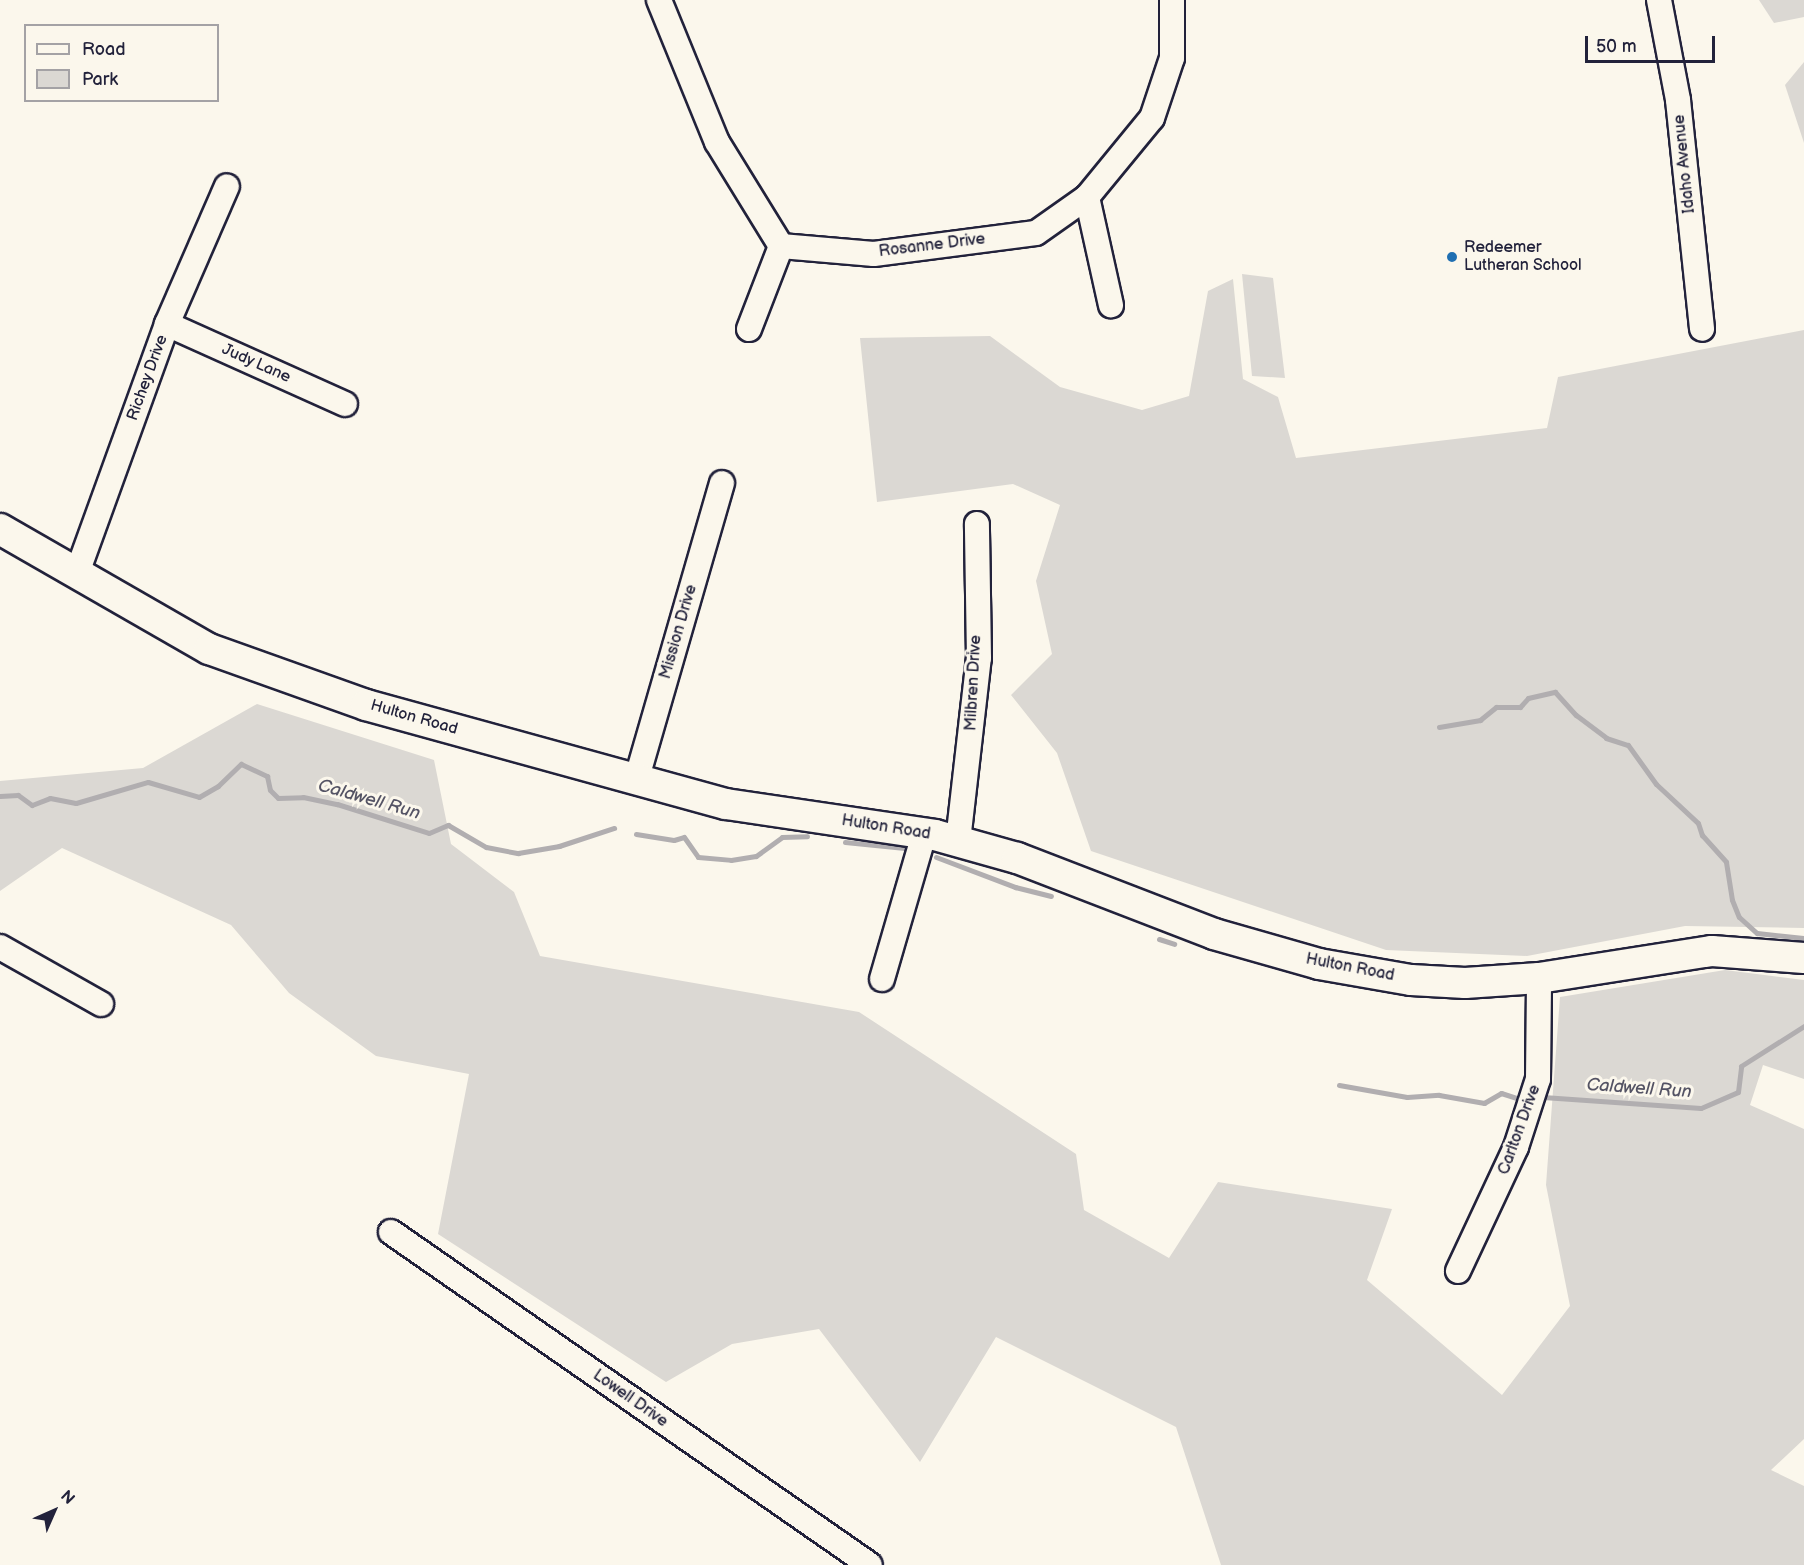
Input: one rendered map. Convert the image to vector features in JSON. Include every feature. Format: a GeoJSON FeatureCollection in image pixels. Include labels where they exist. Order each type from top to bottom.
{"type":"FeatureCollection","features":[{"type":"Feature","properties":{"kind":"main road","name":"Hulton Road"},"geometry":{"type":"LineString","coordinates":[[0,529],[166,627],[257,669],[366,705],[726,804],[958,841],[1017,858],[1214,934],[1319,964],[1411,980],[1465,982],[1539,978],[1712,951],[1804,958]]}},
{"type":"Feature","properties":{"kind":"street"},"geometry":{"type":"LineString","coordinates":[[659,0],[717,142],[781,246],[749,329]]}},
{"type":"Feature","properties":{"kind":"street","name":"Rosanne Drive"},"geometry":{"type":"LineString","coordinates":[[781,246],[874,254],[1036,233],[1087,197],[1152,118],[1173,58],[1172,0]]}},
{"type":"Feature","properties":{"kind":"street","name":"Idaho Avenue"},"geometry":{"type":"LineString","coordinates":[[1659,0],[1678,100],[1702,329]]}},
{"type":"Feature","properties":{"kind":"street","name":"Richey Drive"},"geometry":{"type":"LineString","coordinates":[[77,573],[167,324],[227,186]]}},
{"type":"Feature","properties":{"kind":"street"},"geometry":{"type":"LineString","coordinates":[[1087,197],[1111,305]]}},
{"type":"Feature","properties":{"kind":"street","name":"Judy Lane"},"geometry":{"type":"LineString","coordinates":[[167,324],[345,404]]}},
{"type":"Feature","properties":{"kind":"street","name":"Mission Drive"},"geometry":{"type":"LineString","coordinates":[[636,781],[722,483]]}},
{"type":"Feature","properties":{"kind":"street","name":"Milbren Drive"},"geometry":{"type":"LineString","coordinates":[[958,841],[979,658],[976,524]]}},
{"type":"Feature","properties":{"kind":"street"},"geometry":{"type":"LineString","coordinates":[[882,979],[924,834]]}},
{"type":"Feature","properties":{"kind":"street"},"geometry":{"type":"LineString","coordinates":[[0,947],[101,1004]]}},
{"type":"Feature","properties":{"kind":"street","name":"Carlton Drive"},"geometry":{"type":"LineString","coordinates":[[1458,1271],[1516,1147],[1538,1079],[1539,978]]}},
{"type":"Feature","properties":{"kind":"street","name":"Lowell Drive"},"geometry":{"type":"LineString","coordinates":[[391,1232],[870,1565]]}},
{"type":"Feature","properties":{"kind":"green space"},"geometry":{"type":"Polygon","coordinates":[[[1759,0],[1804,0],[1804,17],[1774,23],[1759,0]]]}},
{"type":"Feature","properties":{"kind":"green space"},"geometry":{"type":"Polygon","coordinates":[[[1804,62],[1804,143],[1785,85],[1804,62]]]}},
{"type":"Feature","properties":{"kind":"green space"},"geometry":{"type":"Polygon","coordinates":[[[1242,274],[1273,278],[1285,378],[1252,376],[1242,274]]]}},
{"type":"Feature","properties":{"kind":"green space"},"geometry":{"type":"Polygon","coordinates":[[[1233,279],[1243,379],[1278,397],[1296,458],[1547,428],[1558,377],[1804,330],[1804,928],[1685,926],[1527,956],[1386,950],[1091,851],[1057,753],[1011,695],[1052,654],[1036,581],[1060,505],[1013,484],[877,502],[860,338],[990,336],[1060,387],[1142,410],[1189,396],[1208,291],[1233,279]]]}},
{"type":"Feature","properties":{"kind":"green space"},"geometry":{"type":"Polygon","coordinates":[[[257,704],[434,760],[451,844],[514,892],[540,956],[859,1012],[1076,1154],[1084,1210],[1169,1258],[1218,1182],[1392,1209],[1367,1280],[1502,1395],[1570,1306],[1546,1185],[1560,997],[1725,970],[1804,980],[1804,1079],[1763,1065],[1750,1105],[1804,1129],[1804,1439],[1771,1470],[1804,1486],[1804,1565],[1221,1565],[1176,1427],[996,1337],[920,1462],[819,1329],[732,1344],[666,1382],[438,1234],[469,1074],[376,1056],[289,993],[231,925],[62,848],[0,891],[0,781],[143,768],[257,704]]]}},
{"type":"Feature","properties":{"kind":"waterway"},"geometry":{"type":"LineString","coordinates":[[1439,727],[1480,720],[1496,707],[1520,707],[1528,698],[1555,692],[1576,715],[1606,738],[1628,745],[1656,784],[1698,823],[1702,835],[1726,862],[1732,900],[1739,917],[1757,933],[1804,938]]}},
{"type":"Feature","properties":{"kind":"waterway","name":"Caldwell Run"},"geometry":{"type":"LineString","coordinates":[[0,796],[18,795],[32,805],[50,798],[76,803],[148,782],[199,797],[218,786],[241,764],[267,776],[270,790],[278,798],[303,797],[337,804],[429,833],[448,825],[486,847],[518,853],[559,846],[614,828]]}},
{"type":"Feature","properties":{"kind":"waterway","name":"Caldwell Run"},"geometry":{"type":"LineString","coordinates":[[636,834],[674,840],[684,837],[698,857],[731,860],[756,856],[782,837],[807,836]]}},
{"type":"Feature","properties":{"kind":"waterway","name":"Caldwell Run"},"geometry":{"type":"LineString","coordinates":[[845,842],[905,848]]}},
{"type":"Feature","properties":{"kind":"waterway","name":"Caldwell Run"},"geometry":{"type":"LineString","coordinates":[[936,857],[1015,887],[1051,896]]}},
{"type":"Feature","properties":{"kind":"waterway","name":"Caldwell Run"},"geometry":{"type":"LineString","coordinates":[[1159,939],[1174,944]]}},
{"type":"Feature","properties":{"kind":"waterway","name":"Caldwell Run"},"geometry":{"type":"LineString","coordinates":[[1543,1097],[1701,1108],[1738,1092],[1741,1066],[1804,1026]]}},
{"type":"Feature","properties":{"kind":"waterway","name":"Caldwell Run"},"geometry":{"type":"LineString","coordinates":[[1339,1085],[1407,1097],[1439,1095],[1484,1103],[1501,1093],[1520,1099]]}},
{"type":"Feature","properties":{"kind":"place","name":"Redeemer Lutheran School"},"geometry":{"type":"Point","coordinates":[1452,257]}}]}
